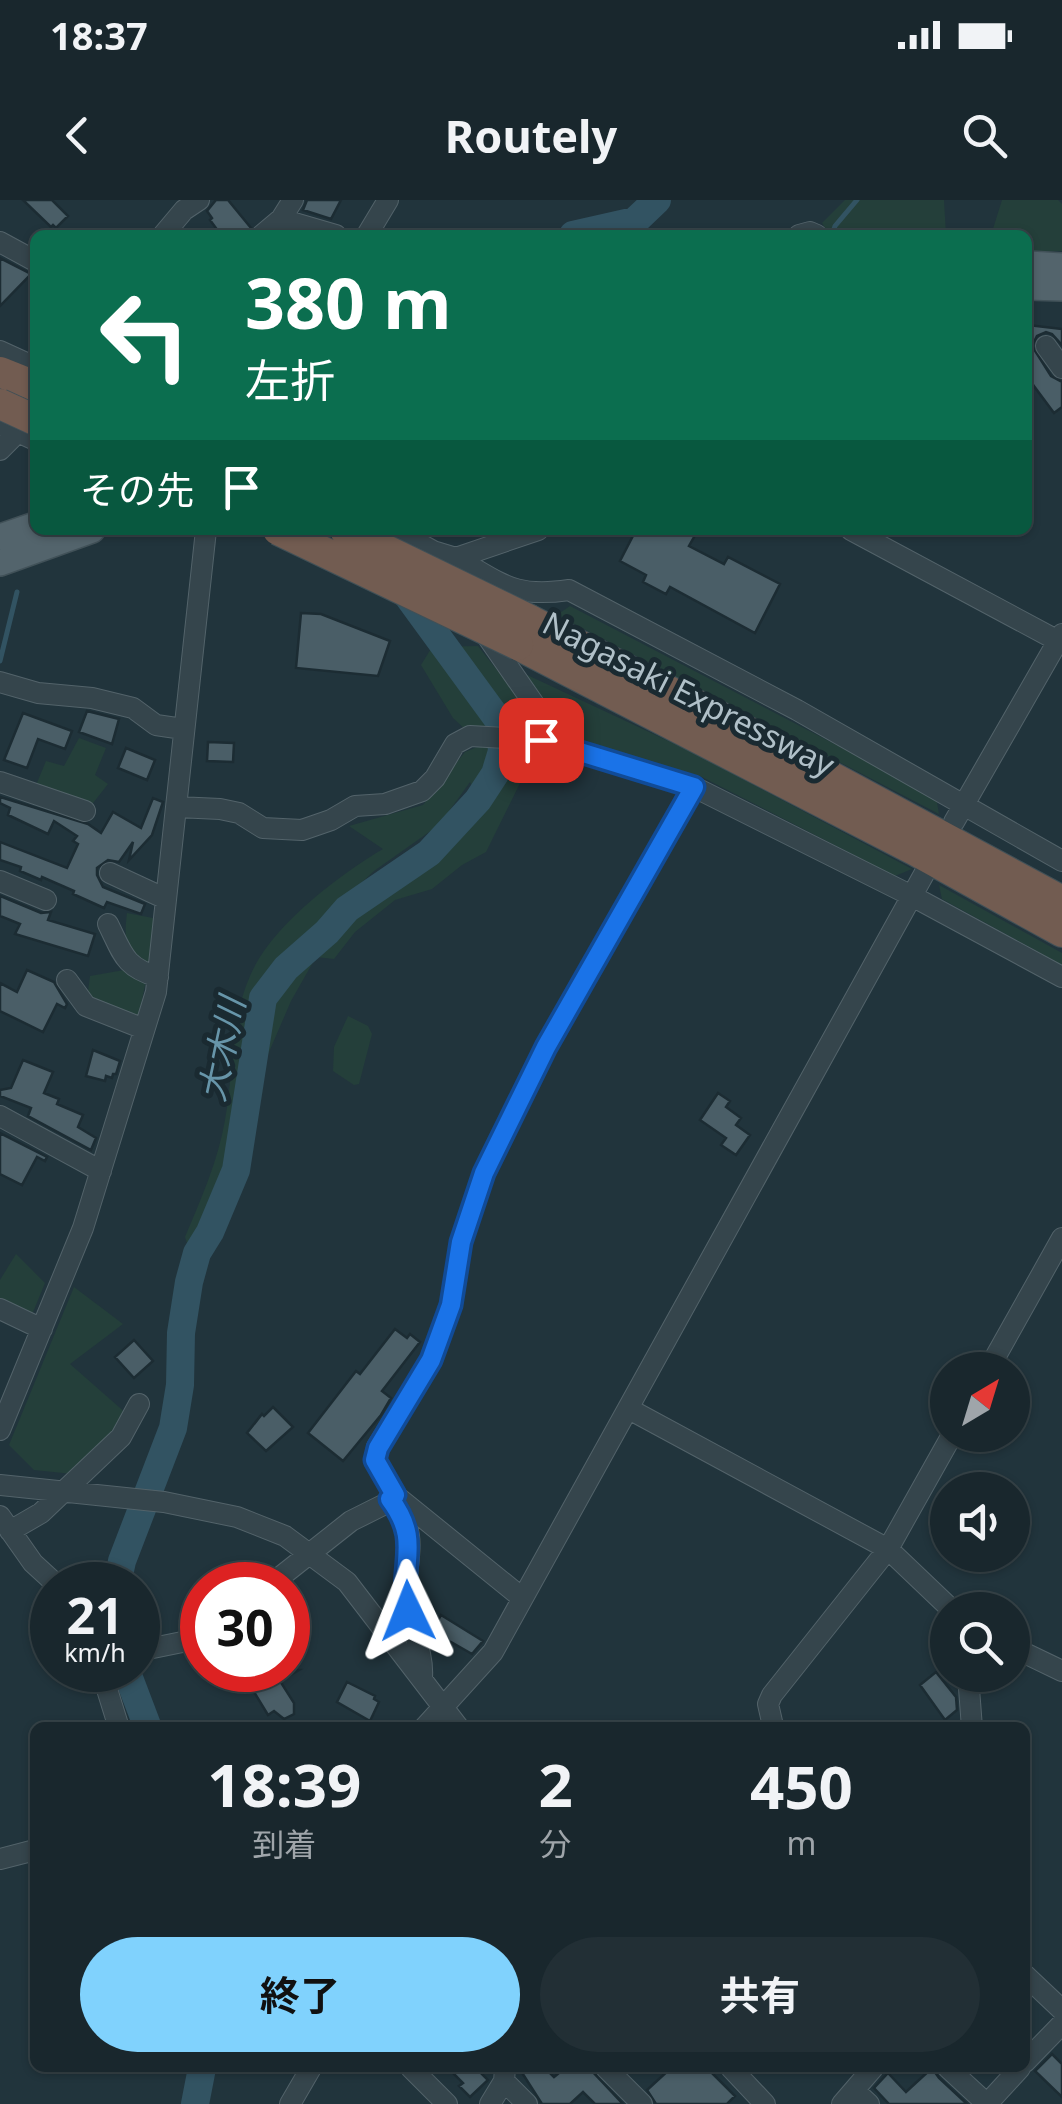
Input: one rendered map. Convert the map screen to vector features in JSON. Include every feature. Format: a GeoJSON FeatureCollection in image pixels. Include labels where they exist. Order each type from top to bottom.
{"type":"FeatureCollection","features":[{"type":"Feature","properties":{"kind":"highway"},"geometry":{"type":"LineString","coordinates":[[0,372],[30,384]]}},
{"type":"Feature","properties":{"kind":"highway"},"geometry":{"type":"LineString","coordinates":[[0,404],[25,426]]}},
{"type":"Feature","properties":{"kind":"highway","name":"Nagasaki Expressway"},"geometry":{"type":"LineString","coordinates":[[290,535],[730,722],[1062,900]]}},
{"type":"Feature","properties":{"kind":"highway","name":"Nagasaki Expressway"},"geometry":{"type":"LineString","coordinates":[[354,535],[1062,932]]}},
{"type":"Feature","properties":{"kind":"main road"},"geometry":{"type":"LineString","coordinates":[[1032,264],[1062,266]]}},
{"type":"Feature","properties":{"kind":"main road"},"geometry":{"type":"LineString","coordinates":[[1032,287],[1062,288]]}},
{"type":"Feature","properties":{"kind":"main road"},"geometry":{"type":"LineString","coordinates":[[0,537],[30,527]]}},
{"type":"Feature","properties":{"kind":"main road"},"geometry":{"type":"LineString","coordinates":[[0,563],[78,535]]}},
{"type":"Feature","properties":{"kind":"street"},"geometry":{"type":"LineString","coordinates":[[166,230],[198,200]]}},
{"type":"Feature","properties":{"kind":"street"},"geometry":{"type":"LineString","coordinates":[[369,230],[388,200]]}},
{"type":"Feature","properties":{"kind":"street"},"geometry":{"type":"LineString","coordinates":[[267,230],[287,209],[327,230]]}},
{"type":"Feature","properties":{"kind":"street"},"geometry":{"type":"LineString","coordinates":[[0,242],[30,259]]}},
{"type":"Feature","properties":{"kind":"street"},"geometry":{"type":"LineString","coordinates":[[1046,346],[1062,368]]}},
{"type":"Feature","properties":{"kind":"street"},"geometry":{"type":"LineString","coordinates":[[0,352],[30,364]]}},
{"type":"Feature","properties":{"kind":"street"},"geometry":{"type":"LineString","coordinates":[[0,450],[25,426]]}},
{"type":"Feature","properties":{"kind":"street"},"geometry":{"type":"LineString","coordinates":[[0,1430],[83,1228],[158,977],[205,535]]}},
{"type":"Feature","properties":{"kind":"street"},"geometry":{"type":"LineString","coordinates":[[404,535],[518,592],[569,590],[797,710],[960,814],[1062,860]]}},
{"type":"Feature","properties":{"kind":"street"},"geometry":{"type":"LineString","coordinates":[[456,558],[523,535]]}},
{"type":"Feature","properties":{"kind":"street"},"geometry":{"type":"LineString","coordinates":[[861,535],[1061,639],[960,814]]}},
{"type":"Feature","properties":{"kind":"street"},"geometry":{"type":"LineString","coordinates":[[456,558],[465,598],[490,644],[541,714],[546,729],[541,740]]}},
{"type":"Feature","properties":{"kind":"street"},"geometry":{"type":"LineString","coordinates":[[0,682],[38,693],[92,698],[133,708],[156,725],[182,729]]}},
{"type":"Feature","properties":{"kind":"street"},"geometry":{"type":"LineString","coordinates":[[177,807],[220,809],[238,813],[263,828],[302,830],[356,806],[386,804],[422,791],[435,778],[455,744],[470,736],[541,740],[694,787],[912,896],[1062,978]]}},
{"type":"Feature","properties":{"kind":"street"},"geometry":{"type":"LineString","coordinates":[[0,782],[85,810]]}},
{"type":"Feature","properties":{"kind":"street"},"geometry":{"type":"LineString","coordinates":[[422,1678],[422,1652],[406,1602],[410,1542],[375,1460],[378,1448],[431,1360],[451,1305],[461,1242],[484,1173],[546,1047],[694,787]]}},
{"type":"Feature","properties":{"kind":"street"},"geometry":{"type":"LineString","coordinates":[[110,873],[166,900]]}},
{"type":"Feature","properties":{"kind":"street"},"geometry":{"type":"LineString","coordinates":[[430,1722],[493,1652],[924,874]]}},
{"type":"Feature","properties":{"kind":"street"},"geometry":{"type":"LineString","coordinates":[[0,881],[46,900]]}},
{"type":"Feature","properties":{"kind":"street"},"geometry":{"type":"LineString","coordinates":[[108,924],[128,964],[158,977]]}},
{"type":"Feature","properties":{"kind":"street"},"geometry":{"type":"LineString","coordinates":[[67,980],[86,1006],[144,1029]]}},
{"type":"Feature","properties":{"kind":"street"},"geometry":{"type":"LineString","coordinates":[[0,1116],[100,1171]]}},
{"type":"Feature","properties":{"kind":"street"},"geometry":{"type":"LineString","coordinates":[[998,1352],[1062,1238]]}},
{"type":"Feature","properties":{"kind":"street"},"geometry":{"type":"LineString","coordinates":[[0,1309],[42,1329]]}},
{"type":"Feature","properties":{"kind":"street"},"geometry":{"type":"LineString","coordinates":[[32,1562],[5,1523],[40,1513],[121,1437],[138,1404]]}},
{"type":"Feature","properties":{"kind":"street"},"geometry":{"type":"LineString","coordinates":[[629,1409],[888,1548],[933,1592]]}},
{"type":"Feature","properties":{"kind":"street"},"geometry":{"type":"LineString","coordinates":[[773,1722],[768,1704],[772,1695],[888,1548],[942,1452]]}},
{"type":"Feature","properties":{"kind":"street"},"geometry":{"type":"LineString","coordinates":[[0,1486],[164,1502],[236,1517],[285,1536],[346,1582],[456,1722]]}},
{"type":"Feature","properties":{"kind":"street"},"geometry":{"type":"LineString","coordinates":[[296,1562],[351,1521],[392,1497]]}},
{"type":"Feature","properties":{"kind":"street"},"geometry":{"type":"LineString","coordinates":[[392,1497],[521,1597]]}},
{"type":"Feature","properties":{"kind":"street"},"geometry":{"type":"LineString","coordinates":[[1030,1657],[1062,1672]]}},
{"type":"Feature","properties":{"kind":"street"},"geometry":{"type":"LineString","coordinates":[[108,1692],[117,1722]]}},
{"type":"Feature","properties":{"kind":"street"},"geometry":{"type":"LineString","coordinates":[[969,1692],[972,1722]]}},
{"type":"Feature","properties":{"kind":"street"},"geometry":{"type":"LineString","coordinates":[[0,1859],[30,1851]]}},
{"type":"Feature","properties":{"kind":"street"},"geometry":{"type":"LineString","coordinates":[[1030,1980],[1062,2010]]}},
{"type":"Feature","properties":{"kind":"street"},"geometry":{"type":"LineString","coordinates":[[1030,2057],[1062,2024]]}},
{"type":"Feature","properties":{"kind":"street"},"geometry":{"type":"LineString","coordinates":[[290,2104],[308,2072]]}},
{"type":"Feature","properties":{"kind":"street"},"geometry":{"type":"LineString","coordinates":[[416,2072],[448,2104]]}},
{"type":"Feature","properties":{"kind":"street"},"geometry":{"type":"LineString","coordinates":[[610,2072],[642,2104]]}},
{"type":"Feature","properties":{"kind":"street"},"geometry":{"type":"LineString","coordinates":[[735,2072],[765,2104]]}},
{"type":"Feature","properties":{"kind":"street"},"geometry":{"type":"LineString","coordinates":[[855,2099],[871,2072]]}},
{"type":"Feature","properties":{"kind":"street"},"geometry":{"type":"LineString","coordinates":[[952,2072],[987,2103],[1016,2072]]}},
{"type":"Feature","properties":{"kind":"street"},"geometry":{"type":"LineString","coordinates":[[490,2104],[505,2074],[527,2104]]}},
{"type":"Feature","properties":{"kind":"green space"},"geometry":{"type":"Polygon","coordinates":[[[845,200],[944,200],[946,230],[826,230],[822,223],[845,200]]]}},
{"type":"Feature","properties":{"kind":"green space"},"geometry":{"type":"Polygon","coordinates":[[[1002,200],[1058,200],[1062,204],[1062,251],[1032,252],[1032,230],[993,230],[1002,200]]]}},
{"type":"Feature","properties":{"kind":"green space"},"geometry":{"type":"Polygon","coordinates":[[[570,606],[936,797],[939,814],[557,615],[570,606]]]}},
{"type":"Feature","properties":{"kind":"green space"},"geometry":{"type":"Polygon","coordinates":[[[478,646],[504,679],[523,673],[694,753],[912,869],[895,876],[700,776],[567,742],[548,712],[522,719],[532,759],[486,852],[432,889],[395,900],[355,932],[334,959],[316,957],[291,1001],[260,1073],[263,1037],[276,999],[355,910],[434,860],[482,805],[470,782],[439,825],[374,871],[290,949],[259,992],[251,1018],[229,1172],[207,1226],[190,1252],[185,1237],[222,1135],[236,1029],[250,976],[289,921],[346,873],[383,849],[349,826],[423,805],[465,752],[482,745],[453,718],[421,665],[432,647],[478,646]]]}},
{"type":"Feature","properties":{"kind":"green space"},"geometry":{"type":"Polygon","coordinates":[[[79,738],[106,748],[95,775],[108,784],[90,807],[34,790],[46,761],[64,766],[79,738]]]}},
{"type":"Feature","properties":{"kind":"green space"},"geometry":{"type":"Polygon","coordinates":[[[939,885],[1062,953],[1062,965],[942,899],[939,885]]]}},
{"type":"Feature","properties":{"kind":"green space"},"geometry":{"type":"Polygon","coordinates":[[[127,913],[158,919],[149,967],[130,951],[127,913]]]}},
{"type":"Feature","properties":{"kind":"green space"},"geometry":{"type":"Polygon","coordinates":[[[124,970],[146,980],[138,1020],[87,999],[90,976],[124,970]]]}},
{"type":"Feature","properties":{"kind":"green space"},"geometry":{"type":"Polygon","coordinates":[[[348,1016],[368,1026],[372,1034],[359,1084],[354,1085],[333,1071],[334,1047],[348,1016]]]}},
{"type":"Feature","properties":{"kind":"green space"},"geometry":{"type":"Polygon","coordinates":[[[16,1254],[45,1283],[31,1317],[0,1300],[0,1280],[16,1254]]]}},
{"type":"Feature","properties":{"kind":"green space"},"geometry":{"type":"Polygon","coordinates":[[[74,1287],[123,1324],[70,1364],[128,1415],[119,1433],[73,1474],[34,1470],[9,1445],[74,1287]]]}},
{"type":"Feature","properties":{"kind":"building"},"geometry":{"type":"Polygon","coordinates":[[[23,200],[52,200],[68,216],[56,228],[51,227],[23,200]]]}},
{"type":"Feature","properties":{"kind":"building"},"geometry":{"type":"Polygon","coordinates":[[[216,200],[228,200],[250,230],[217,230],[207,211],[216,200]]]}},
{"type":"Feature","properties":{"kind":"building"},"geometry":{"type":"Polygon","coordinates":[[[307,200],[341,200],[331,219],[303,210],[307,200]]]}},
{"type":"Feature","properties":{"kind":"building"},"geometry":{"type":"Polygon","coordinates":[[[0,258],[30,275],[0,306],[0,258]]]}},
{"type":"Feature","properties":{"kind":"building"},"geometry":{"type":"Polygon","coordinates":[[[1032,325],[1062,329],[1062,345],[1052,334],[1037,336],[1032,346],[1032,325]]]}},
{"type":"Feature","properties":{"kind":"building"},"geometry":{"type":"Polygon","coordinates":[[[1032,346],[1051,376],[1062,382],[1062,407],[1054,413],[1032,383],[1032,346]]]}},
{"type":"Feature","properties":{"kind":"building"},"geometry":{"type":"Polygon","coordinates":[[[633,535],[695,535],[689,546],[724,564],[728,557],[780,584],[755,633],[670,587],[666,594],[643,582],[646,575],[620,561],[633,535]]]}},
{"type":"Feature","properties":{"kind":"building"},"geometry":{"type":"Polygon","coordinates":[[[301,613],[321,614],[390,641],[378,676],[296,668],[301,613]]]}},
{"type":"Feature","properties":{"kind":"building"},"geometry":{"type":"Polygon","coordinates":[[[87,711],[119,719],[112,744],[79,732],[87,711]]]}},
{"type":"Feature","properties":{"kind":"building"},"geometry":{"type":"Polygon","coordinates":[[[23,713],[72,731],[65,749],[38,739],[27,768],[4,760],[23,713]]]}},
{"type":"Feature","properties":{"kind":"building"},"geometry":{"type":"Polygon","coordinates":[[[208,742],[234,743],[233,762],[207,761],[208,742]]]}},
{"type":"Feature","properties":{"kind":"building"},"geometry":{"type":"Polygon","coordinates":[[[126,748],[155,760],[147,780],[118,768],[126,748]]]}},
{"type":"Feature","properties":{"kind":"building"},"geometry":{"type":"Polygon","coordinates":[[[0,797],[88,824],[101,833],[113,812],[141,828],[153,798],[163,802],[152,835],[129,860],[133,842],[119,862],[108,860],[97,868],[103,887],[145,904],[141,914],[107,902],[104,908],[0,860],[0,842],[67,868],[78,844],[73,841],[77,836],[54,821],[48,834],[8,815],[10,808],[0,803],[0,797]]]}},
{"type":"Feature","properties":{"kind":"building"},"geometry":{"type":"Polygon","coordinates":[[[0,896],[41,913],[51,912],[48,920],[95,934],[88,956],[15,934],[20,924],[0,916],[0,896]]]}},
{"type":"Feature","properties":{"kind":"building"},"geometry":{"type":"Polygon","coordinates":[[[27,970],[54,982],[67,1004],[65,1008],[57,1004],[43,1032],[0,1011],[0,983],[17,992],[27,970]]]}},
{"type":"Feature","properties":{"kind":"building"},"geometry":{"type":"Polygon","coordinates":[[[93,1050],[120,1061],[112,1078],[106,1076],[105,1081],[86,1076],[93,1050]]]}},
{"type":"Feature","properties":{"kind":"building"},"geometry":{"type":"Polygon","coordinates":[[[23,1060],[53,1072],[44,1093],[59,1099],[57,1104],[83,1115],[78,1127],[96,1138],[91,1150],[28,1116],[31,1108],[0,1096],[0,1090],[11,1088],[23,1060]]]}},
{"type":"Feature","properties":{"kind":"building"},"geometry":{"type":"Polygon","coordinates":[[[718,1093],[730,1101],[726,1107],[741,1118],[736,1125],[750,1135],[736,1155],[721,1145],[726,1138],[700,1120],[718,1093]]]}},
{"type":"Feature","properties":{"kind":"building"},"geometry":{"type":"Polygon","coordinates":[[[0,1133],[47,1157],[45,1161],[37,1157],[22,1185],[0,1174],[0,1133]]]}},
{"type":"Feature","properties":{"kind":"building"},"geometry":{"type":"Polygon","coordinates":[[[395,1329],[420,1342],[382,1391],[391,1398],[381,1415],[343,1461],[308,1433],[395,1329]]]}},
{"type":"Feature","properties":{"kind":"building"},"geometry":{"type":"Polygon","coordinates":[[[134,1340],[153,1361],[134,1378],[115,1357],[134,1340]]]}},
{"type":"Feature","properties":{"kind":"building"},"geometry":{"type":"Polygon","coordinates":[[[273,1407],[293,1427],[266,1451],[247,1433],[273,1407]]]}},
{"type":"Feature","properties":{"kind":"building"},"geometry":{"type":"Polygon","coordinates":[[[441,1615],[483,1641],[472,1654],[429,1635],[441,1615]]]}},
{"type":"Feature","properties":{"kind":"building"},"geometry":{"type":"Polygon","coordinates":[[[930,1677],[930,1692],[952,1692],[957,1710],[945,1720],[920,1685],[930,1677]]]}},
{"type":"Feature","properties":{"kind":"building"},"geometry":{"type":"Polygon","coordinates":[[[347,1682],[379,1702],[370,1721],[337,1702],[347,1682]]]}},
{"type":"Feature","properties":{"kind":"building"},"geometry":{"type":"Polygon","coordinates":[[[254,1692],[287,1692],[294,1703],[294,1714],[284,1719],[274,1711],[268,1715],[254,1692]]]}},
{"type":"Feature","properties":{"kind":"building"},"geometry":{"type":"Polygon","coordinates":[[[1052,2054],[1062,2064],[1062,2097],[1035,2071],[1052,2054]]]}},
{"type":"Feature","properties":{"kind":"building"},"geometry":{"type":"Polygon","coordinates":[[[452,2072],[480,2072],[488,2080],[470,2097],[459,2086],[463,2083],[452,2072]]]}},
{"type":"Feature","properties":{"kind":"building"},"geometry":{"type":"Polygon","coordinates":[[[522,2072],[549,2072],[554,2077],[560,2072],[593,2072],[623,2104],[595,2104],[583,2092],[570,2104],[542,2104],[522,2072]]]}},
{"type":"Feature","properties":{"kind":"building"},"geometry":{"type":"Polygon","coordinates":[[[667,2072],[711,2072],[735,2096],[727,2104],[656,2104],[647,2090],[667,2072]]]}},
{"type":"Feature","properties":{"kind":"building"},"geometry":{"type":"Polygon","coordinates":[[[928,2072],[935,2072],[967,2104],[889,2104],[874,2088],[888,2073],[906,2092],[928,2072]]]}},
{"type":"Feature","properties":{"kind":"waterway","name":"大木川"},"geometry":{"type":"LineString","coordinates":[[595,230],[635,221],[657,200]]}},
{"type":"Feature","properties":{"kind":"waterway"},"geometry":{"type":"LineString","coordinates":[[834,230],[857,200]]}},
{"type":"Feature","properties":{"kind":"waterway","name":"大木川"},"geometry":{"type":"LineString","coordinates":[[122,1562],[173,1428],[189,1282],[197,1253],[236,1170],[263,998],[286,968],[347,909],[429,853],[478,800],[495,774],[502,751],[499,721],[399,584]]}},
{"type":"Feature","properties":{"kind":"waterway"},"geometry":{"type":"LineString","coordinates":[[0,661],[17,592]]}},
{"type":"Feature","properties":{"kind":"waterway","name":"大木川"},"geometry":{"type":"LineString","coordinates":[[134,1692],[146,1722]]}},
{"type":"Feature","properties":{"kind":"waterway","name":"大木川"},"geometry":{"type":"LineString","coordinates":[[195,2104],[201,2072]]}},
{"type":"Feature","properties":{"kind":"route"},"geometry":{"type":"LineString","coordinates":[[408,1611],[408,1527],[390,1499],[395,1495],[375,1460],[378,1448],[431,1360],[451,1305],[461,1242],[484,1173],[546,1047],[694,787],[541,740]]}}]}
